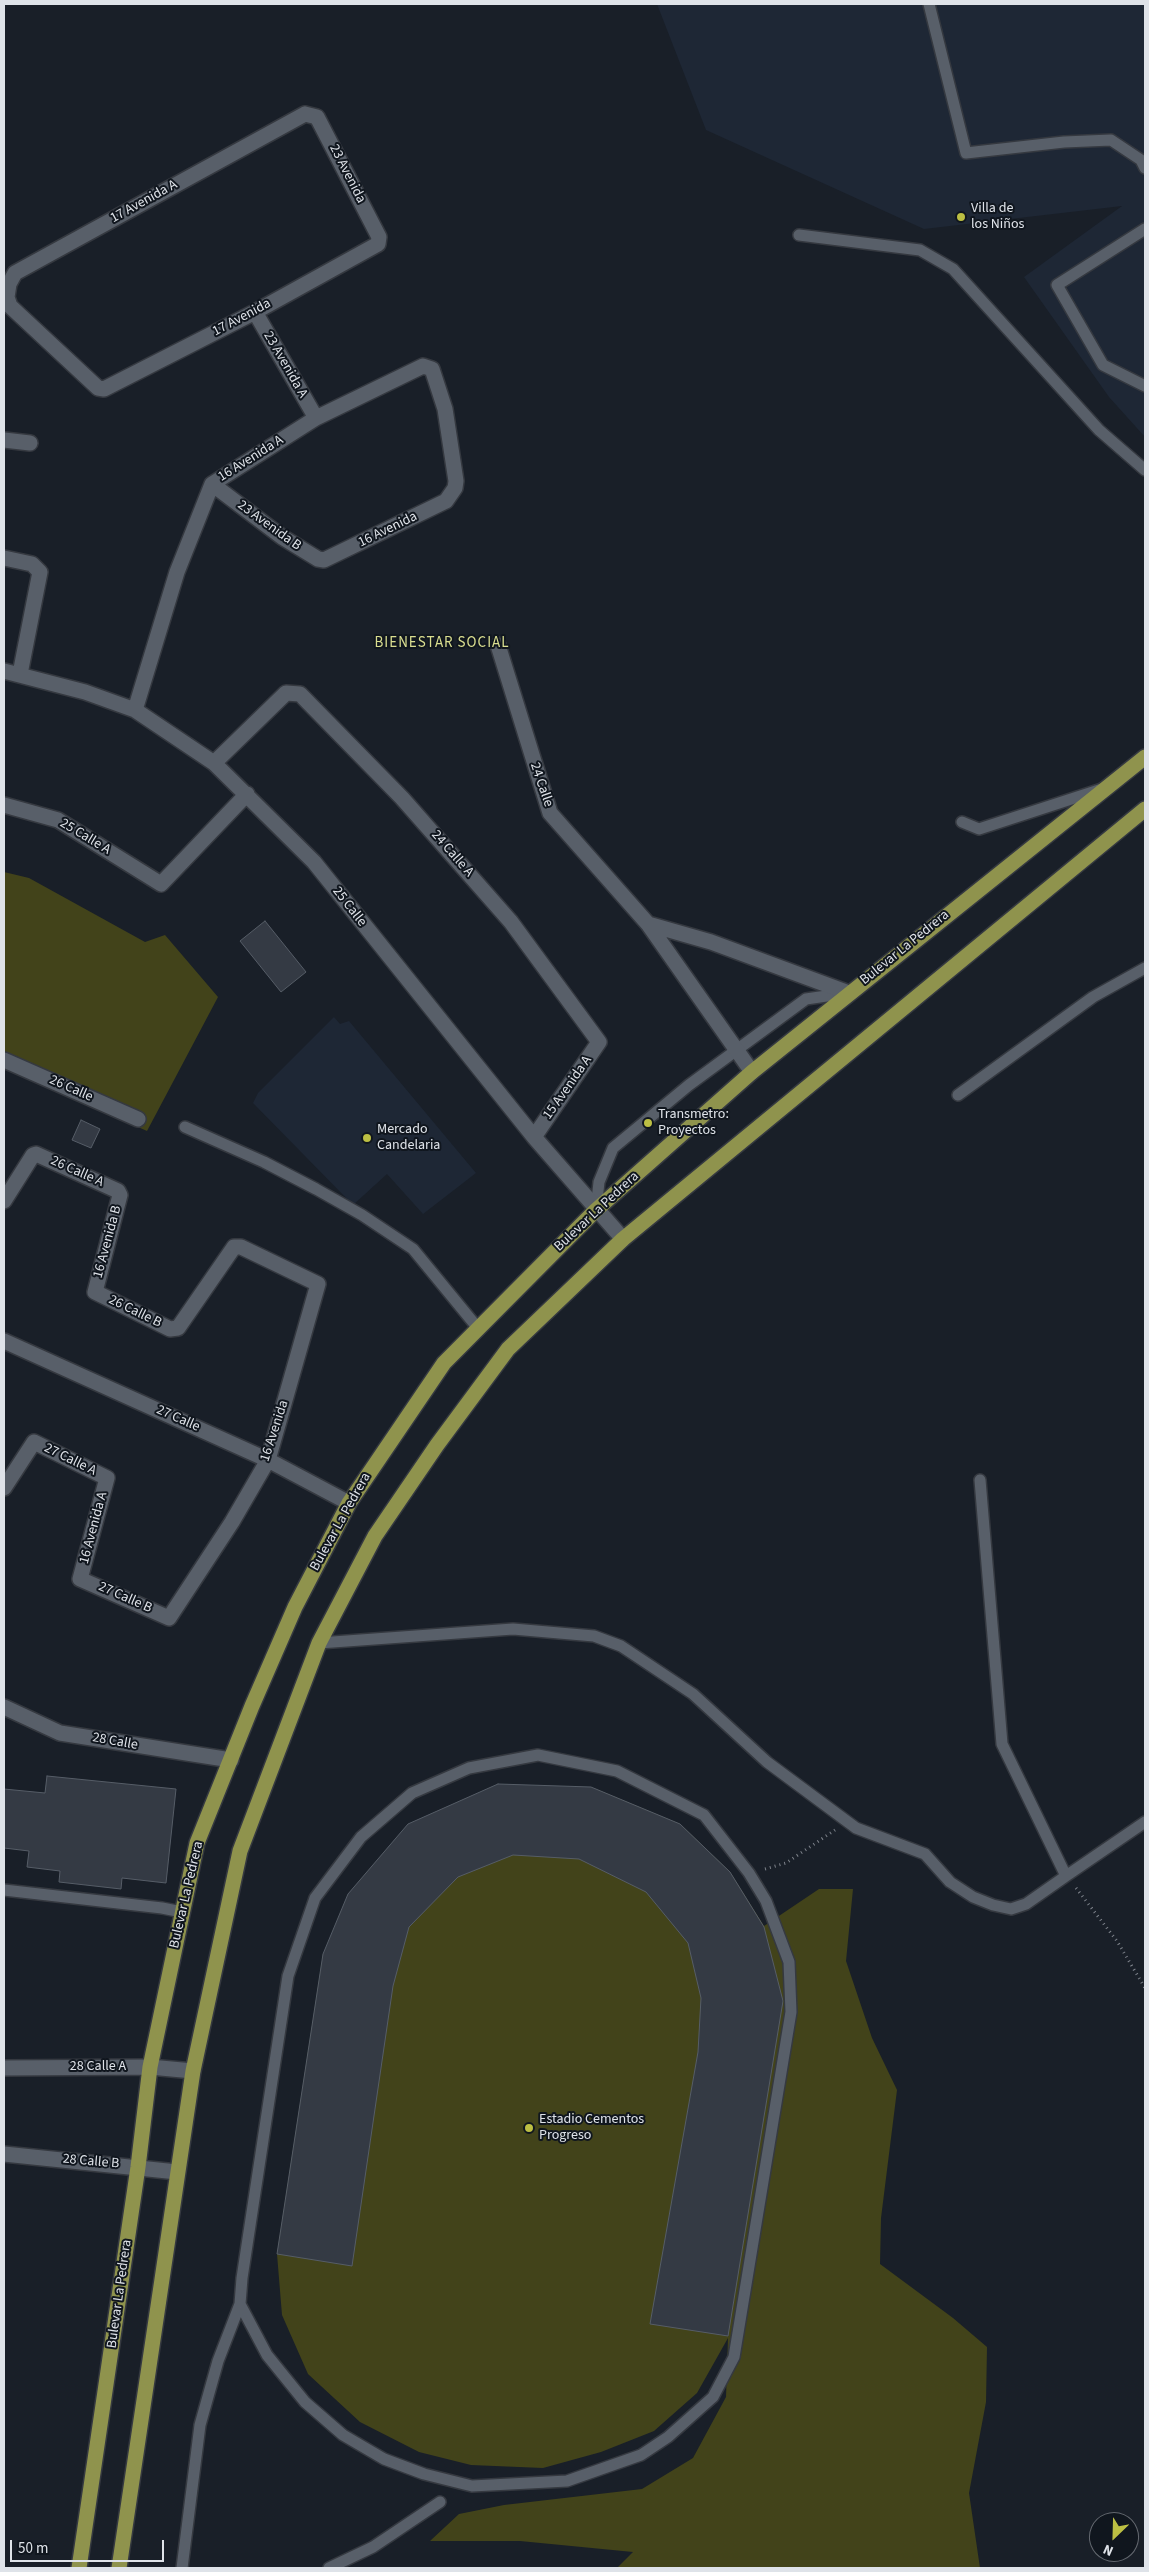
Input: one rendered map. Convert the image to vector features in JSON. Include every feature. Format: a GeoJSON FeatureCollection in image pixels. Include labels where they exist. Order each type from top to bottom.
{"type":"FeatureCollection","features":[{"type":"Feature","properties":{"kind":"main road","name":"Bulevar La Pedrera"},"geometry":{"type":"LineString","coordinates":[[80,2568],[138,2167],[150,2067],[197,1843],[295,1607],[349,1503],[444,1362],[596,1210],[752,1072],[1145,757]]}},
{"type":"Feature","properties":{"kind":"main road"},"geometry":{"type":"LineString","coordinates":[[119,2568],[193,2071],[240,1851],[319,1643],[375,1536],[437,1445],[508,1349],[623,1239],[1145,809]]}},
{"type":"Feature","properties":{"kind":"street","name":"23 Avenida"},"geometry":{"type":"LineString","coordinates":[[305,114],[317,117],[379,237],[378,244]]}},
{"type":"Feature","properties":{"kind":"street","name":"17 Avenida A"},"geometry":{"type":"LineString","coordinates":[[104,389],[98,388],[10,306],[7,297],[9,284],[15,273],[305,114]]}},
{"type":"Feature","properties":{"kind":"street","name":"17 Avenida"},"geometry":{"type":"LineString","coordinates":[[104,389],[255,312],[378,244]]}},
{"type":"Feature","properties":{"kind":"street","name":"23 Avenida A"},"geometry":{"type":"LineString","coordinates":[[255,312],[316,418]]}},
{"type":"Feature","properties":{"kind":"street","name":"16 Avenida A"},"geometry":{"type":"LineString","coordinates":[[135,710],[177,572],[212,484],[316,418],[423,366],[432,370],[445,409],[451,440],[456,481],[455,488],[446,501]]}},
{"type":"Feature","properties":{"kind":"street"},"geometry":{"type":"LineString","coordinates":[[4,440],[30,443]]}},
{"type":"Feature","properties":{"kind":"street","name":"23 Avenida B"},"geometry":{"type":"LineString","coordinates":[[212,484],[301,550],[318,559],[330,558]]}},
{"type":"Feature","properties":{"kind":"street","name":"16 Avenida"},"geometry":{"type":"LineString","coordinates":[[330,558],[446,501]]}},
{"type":"Feature","properties":{"kind":"street"},"geometry":{"type":"LineString","coordinates":[[4,558],[32,564],[40,572],[20,674]]}},
{"type":"Feature","properties":{"kind":"street","name":"24 Calle"},"geometry":{"type":"LineString","coordinates":[[498,645],[550,813],[648,924],[752,1072]]}},
{"type":"Feature","properties":{"kind":"street","name":"25 Calle"},"geometry":{"type":"LineString","coordinates":[[4,671],[85,692],[135,710],[214,763],[314,862],[534,1137],[623,1239]]}},
{"type":"Feature","properties":{"kind":"street","name":"24 Calle A"},"geometry":{"type":"LineString","coordinates":[[214,763],[286,693],[300,694],[402,798],[512,922],[598,1039]]}},
{"type":"Feature","properties":{"kind":"street","name":"25 Calle A"},"geometry":{"type":"LineString","coordinates":[[4,805],[58,820],[160,884],[247,794]]}},
{"type":"Feature","properties":{"kind":"street"},"geometry":{"type":"LineString","coordinates":[[648,924],[711,942],[849,993]]}},
{"type":"Feature","properties":{"kind":"street","name":"15 Avenida A"},"geometry":{"type":"LineString","coordinates":[[534,1137],[599,1045],[598,1039]]}},
{"type":"Feature","properties":{"kind":"street","name":"26 Calle"},"geometry":{"type":"LineString","coordinates":[[4,1060],[138,1119]]}},
{"type":"Feature","properties":{"kind":"street","name":"26 Calle A"},"geometry":{"type":"LineString","coordinates":[[4,1201],[33,1155],[39,1155],[120,1192]]}},
{"type":"Feature","properties":{"kind":"street","name":"16 Avenida B"},"geometry":{"type":"LineString","coordinates":[[95,1292],[120,1192]]}},
{"type":"Feature","properties":{"kind":"street","name":"16 Avenida"},"geometry":{"type":"LineString","coordinates":[[169,1618],[232,1522],[268,1460],[318,1287],[316,1282],[241,1247],[234,1247],[178,1328],[174,1330]]}},
{"type":"Feature","properties":{"kind":"street","name":"26 Calle B"},"geometry":{"type":"LineString","coordinates":[[95,1292],[174,1330]]}},
{"type":"Feature","properties":{"kind":"street","name":"27 Calle"},"geometry":{"type":"LineString","coordinates":[[4,1341],[268,1460],[349,1503]]}},
{"type":"Feature","properties":{"kind":"street","name":"27 Calle A"},"geometry":{"type":"LineString","coordinates":[[4,1488],[34,1442],[107,1478]]}},
{"type":"Feature","properties":{"kind":"street","name":"16 Avenida A"},"geometry":{"type":"LineString","coordinates":[[80,1579],[107,1478]]}},
{"type":"Feature","properties":{"kind":"street","name":"27 Calle B"},"geometry":{"type":"LineString","coordinates":[[80,1579],[169,1618]]}},
{"type":"Feature","properties":{"kind":"street","name":"28 Calle"},"geometry":{"type":"LineString","coordinates":[[4,1707],[60,1733],[231,1760]]}},
{"type":"Feature","properties":{"kind":"street","name":"28 Calle A"},"geometry":{"type":"LineString","coordinates":[[4,2068],[150,2067],[193,2071]]}},
{"type":"Feature","properties":{"kind":"street","name":"28 Calle B"},"geometry":{"type":"LineString","coordinates":[[4,2154],[177,2172]]}},
{"type":"Feature","properties":{"kind":"lane"},"geometry":{"type":"LineString","coordinates":[[929,4],[966,153],[1064,142],[1111,140],[1141,160],[1145,168]]}},
{"type":"Feature","properties":{"kind":"lane"},"geometry":{"type":"LineString","coordinates":[[1145,229],[1057,285],[1103,365],[1145,386]]}},
{"type":"Feature","properties":{"kind":"lane"},"geometry":{"type":"LineString","coordinates":[[798,235],[920,250],[953,269],[1099,430],[1145,470]]}},
{"type":"Feature","properties":{"kind":"lane"},"geometry":{"type":"LineString","coordinates":[[962,822],[979,829],[1106,787]]}},
{"type":"Feature","properties":{"kind":"lane"},"geometry":{"type":"LineString","coordinates":[[958,1095],[1093,997],[1145,968]]}},
{"type":"Feature","properties":{"kind":"lane"},"geometry":{"type":"LineString","coordinates":[[596,1210],[599,1182],[613,1148],[735,1049],[806,999],[849,993]]}},
{"type":"Feature","properties":{"kind":"lane"},"geometry":{"type":"LineString","coordinates":[[185,1127],[264,1162],[316,1189],[362,1215],[413,1249],[477,1327]]}},
{"type":"Feature","properties":{"kind":"lane"},"geometry":{"type":"LineString","coordinates":[[980,1480],[1002,1744],[1066,1876]]}},
{"type":"Feature","properties":{"kind":"lane"},"geometry":{"type":"LineString","coordinates":[[319,1643],[513,1629],[594,1636],[621,1646],[693,1694],[767,1762],[848,1821],[870,1834],[925,1854],[950,1882],[993,1905],[1010,1908],[1026,1904],[1145,1822]]}},
{"type":"Feature","properties":{"kind":"lane"},"geometry":{"type":"LineString","coordinates":[[182,2568],[200,2425],[218,2361],[240,2304],[242,2278],[288,1976],[315,1898],[361,1837],[412,1793],[468,1768],[538,1755],[617,1771],[704,1816],[749,1873],[766,1901],[789,1962],[791,2012],[734,2357],[713,2397],[668,2437],[641,2455],[567,2481],[472,2486],[424,2474],[384,2459],[343,2436],[305,2402],[267,2355],[240,2304]]}},
{"type":"Feature","properties":{"kind":"lane"},"geometry":{"type":"LineString","coordinates":[[4,1890],[162,1908],[182,1912]]}},
{"type":"Feature","properties":{"kind":"lane"},"geometry":{"type":"LineString","coordinates":[[329,2568],[374,2548],[440,2502]]}},
{"type":"Feature","properties":{"kind":"path"},"geometry":{"type":"LineString","coordinates":[[749,1873],[786,1863],[848,1821]]}},
{"type":"Feature","properties":{"kind":"path"},"geometry":{"type":"LineString","coordinates":[[1066,1876],[1117,1941],[1145,1988]]}},
{"type":"Feature","properties":{"kind":"shaded area","name":"Villa de los Niños"},"geometry":{"type":"Polygon","coordinates":[[[657,4],[1145,4],[1145,437],[1109,397],[1024,277],[1122,206],[924,229],[706,130],[657,4]]]}},
{"type":"Feature","properties":{"kind":"shaded area"},"geometry":{"type":"Polygon","coordinates":[[[4,872],[29,878],[145,942],[165,935],[218,997],[147,1131],[4,1068],[4,872]]]}},
{"type":"Feature","properties":{"kind":"shaded area","name":"Mercado Candelaria"},"geometry":{"type":"Polygon","coordinates":[[[334,1017],[340,1024],[349,1021],[476,1173],[423,1214],[387,1174],[353,1205],[253,1103],[258,1093],[334,1017]]]}},
{"type":"Feature","properties":{"kind":"shaded area","name":"Estadio Cementos Progreso"},"geometry":{"type":"Polygon","coordinates":[[[591,1787],[680,1824],[730,1872],[764,1926],[819,1889],[853,1889],[846,1961],[872,2038],[897,2090],[881,2218],[880,2264],[953,2318],[987,2347],[986,2402],[969,2493],[980,2568],[617,2568],[633,2552],[520,2541],[430,2541],[459,2514],[504,2505],[642,2489],[693,2458],[726,2397],[728,2338],[697,2393],[654,2431],[601,2452],[543,2468],[471,2465],[419,2452],[360,2422],[308,2374],[282,2315],[277,2254],[323,1954],[591,1787]]]}},
{"type":"Feature","properties":{"kind":"building"},"geometry":{"type":"Polygon","coordinates":[[[265,921],[306,972],[281,992],[240,941],[265,921]]]}},
{"type":"Feature","properties":{"kind":"building"},"geometry":{"type":"Polygon","coordinates":[[[81,1120],[100,1129],[91,1148],[72,1140],[81,1120]]]}},
{"type":"Feature","properties":{"kind":"building"},"geometry":{"type":"Polygon","coordinates":[[[47,1776],[176,1789],[166,1883],[122,1878],[121,1889],[59,1882],[60,1871],[27,1867],[29,1851],[4,1848],[4,1789],[45,1793],[47,1776]]]}},
{"type":"Feature","properties":{"kind":"building"},"geometry":{"type":"Polygon","coordinates":[[[498,1784],[591,1787],[680,1824],[730,1872],[764,1927],[783,2001],[728,2336],[650,2324],[698,2052],[701,1998],[688,1943],[646,1892],[579,1859],[513,1855],[458,1877],[409,1927],[393,1986],[352,2266],[277,2254],[323,1954],[348,1894],[408,1824],[498,1784]]]}},
{"type":"Feature","properties":{"kind":"place","name":"Villa de los Niños"},"geometry":{"type":"Point","coordinates":[961,217]}},
{"type":"Feature","properties":{"kind":"place","name":"Transmetro: Proyectos"},"geometry":{"type":"Point","coordinates":[648,1123]}},
{"type":"Feature","properties":{"kind":"place","name":"Mercado Candelaria"},"geometry":{"type":"Point","coordinates":[367,1138]}},
{"type":"Feature","properties":{"kind":"place","name":"Estadio Cementos Progreso"},"geometry":{"type":"Point","coordinates":[529,2128]}},
{"type":"Feature","properties":{"kind":"district","name":"BIENESTAR SOCIAL"},"geometry":{"type":"Point","coordinates":[442,644]}}]}
